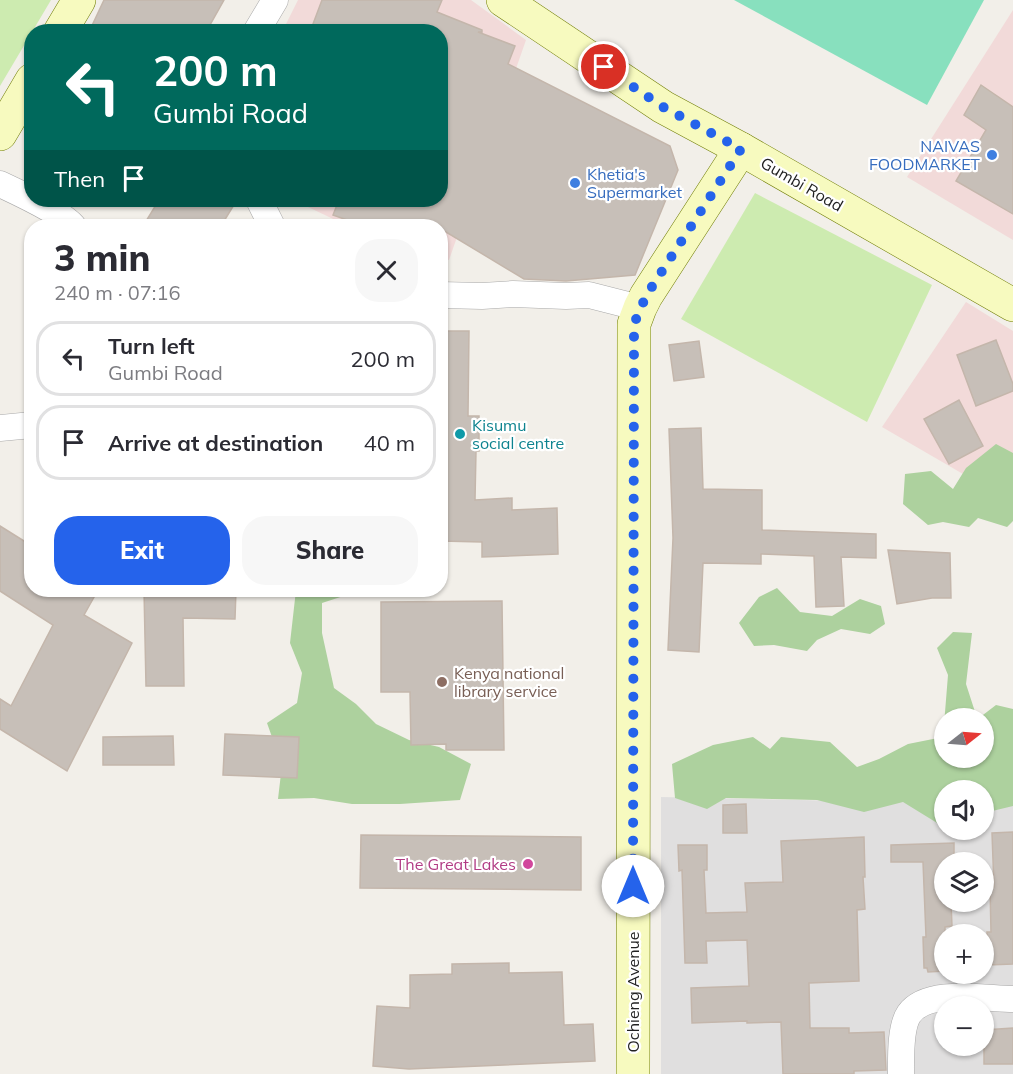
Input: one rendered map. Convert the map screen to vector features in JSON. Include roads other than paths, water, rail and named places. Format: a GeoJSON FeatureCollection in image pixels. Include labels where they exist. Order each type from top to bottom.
{"type":"FeatureCollection","features":[{"type":"Feature","properties":{"kind":"street"},"geometry":{"type":"LineString","coordinates":[[65,24],[80,0]]}},
{"type":"Feature","properties":{"kind":"street"},"geometry":{"type":"LineString","coordinates":[[261,24],[275,0]]}},
{"type":"Feature","properties":{"kind":"street","name":"Gumbi Road"},"geometry":{"type":"LineString","coordinates":[[503,0],[663,107],[741,149],[1013,305]]}},
{"type":"Feature","properties":{"kind":"street"},"geometry":{"type":"LineString","coordinates":[[0,134],[24,94]]}},
{"type":"Feature","properties":{"kind":"street","name":"Ochieng Avenue"},"geometry":{"type":"LineString","coordinates":[[633,1074],[634,324],[646,296],[741,149]]}},
{"type":"Feature","properties":{"kind":"street"},"geometry":{"type":"LineString","coordinates":[[0,184],[24,197]]}},
{"type":"Feature","properties":{"kind":"street"},"geometry":{"type":"LineString","coordinates":[[44,207],[63,219]]}},
{"type":"Feature","properties":{"kind":"street"},"geometry":{"type":"LineString","coordinates":[[448,295],[589,295],[640,308]]}},
{"type":"Feature","properties":{"kind":"street"},"geometry":{"type":"LineString","coordinates":[[0,428],[24,426]]}},
{"type":"Feature","properties":{"kind":"street"},"geometry":{"type":"LineString","coordinates":[[901,1074],[901,1044],[908,1014],[919,1004],[934,999],[957,996],[1013,999]]}},
{"type":"Feature","properties":{"kind":"place","name":"NAIVAS FOODMARKET"},"geometry":{"type":"Point","coordinates":[992,155]}},
{"type":"Feature","properties":{"kind":"place","name":"Khetia's Supermarket"},"geometry":{"type":"Point","coordinates":[575,183]}},
{"type":"Feature","properties":{"kind":"place","name":"Kisumu social centre"},"geometry":{"type":"Point","coordinates":[460,434]}},
{"type":"Feature","properties":{"kind":"place","name":"Kenya national library service"},"geometry":{"type":"Point","coordinates":[442,682]}},
{"type":"Feature","properties":{"kind":"place","name":"The Great Lakes"},"geometry":{"type":"Point","coordinates":[528,864]}}]}
